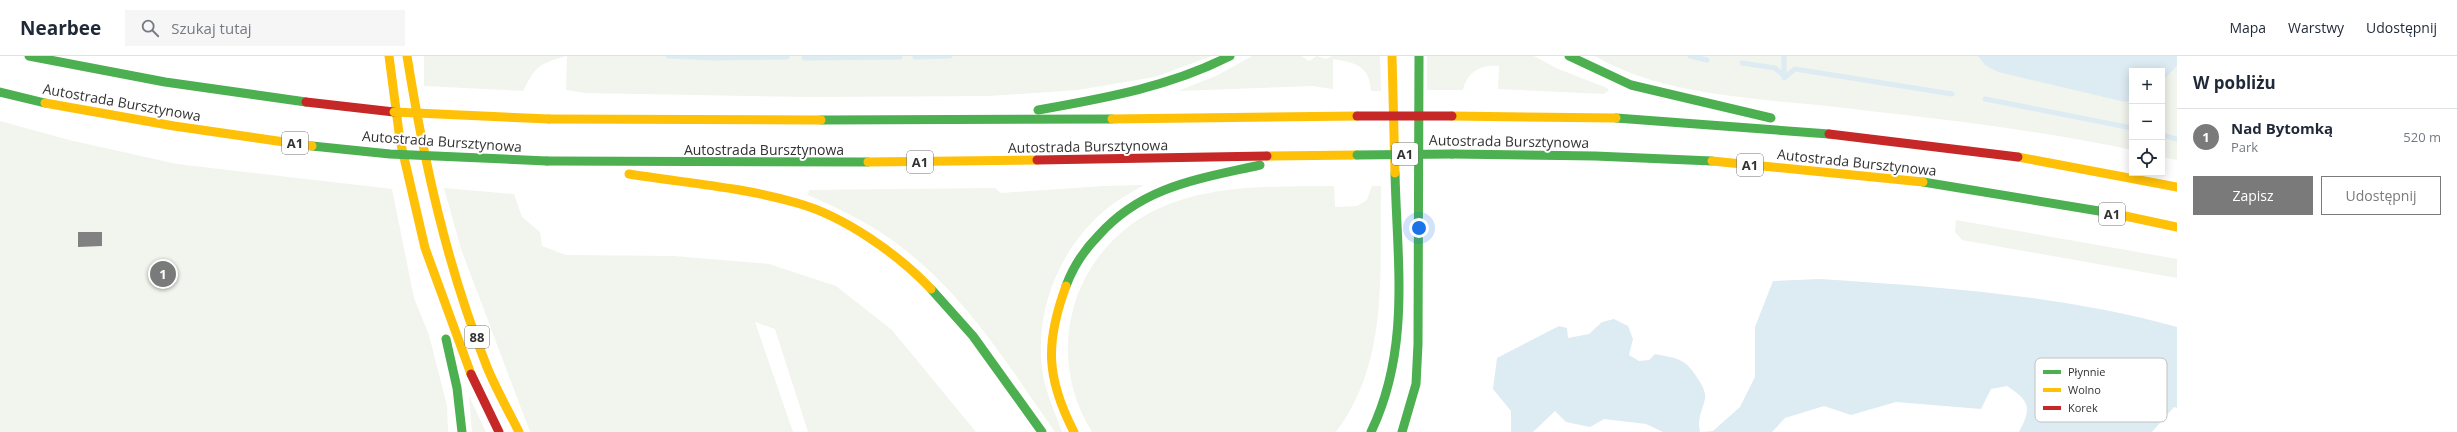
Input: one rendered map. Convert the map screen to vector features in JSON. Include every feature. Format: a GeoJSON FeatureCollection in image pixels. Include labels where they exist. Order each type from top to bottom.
{"type":"FeatureCollection","features":[{"type":"Feature","properties":{"kind":"main road","name":"Autostrada Bursztynowa"},"geometry":{"type":"LineString","coordinates":[[29,56],[137,78],[308,104],[394,112],[549,119],[976,121],[1452,116],[1648,120],[1835,133],[2051,163],[2177,187]]}},
{"type":"Feature","properties":{"kind":"main road","name":"88"},"geometry":{"type":"LineString","coordinates":[[389,56],[400,140],[425,248],[471,375],[499,432]]}},
{"type":"Feature","properties":{"kind":"main road","name":"88"},"geometry":{"type":"LineString","coordinates":[[407,56],[419,136],[442,238],[487,367],[519,432]]}},
{"type":"Feature","properties":{"kind":"main road"},"geometry":{"type":"LineString","coordinates":[[976,121],[1159,86],[1204,70],[1230,56]]}},
{"type":"Feature","properties":{"kind":"main road"},"geometry":{"type":"LineString","coordinates":[[1371,432],[1380,417],[1392,380],[1396,341],[1397,267],[1392,56]]}},
{"type":"Feature","properties":{"kind":"main road"},"geometry":{"type":"LineString","coordinates":[[1402,432],[1416,384],[1418,344],[1419,56]]}},
{"type":"Feature","properties":{"kind":"main road"},"geometry":{"type":"LineString","coordinates":[[1569,56],[1631,85],[1835,133]]}},
{"type":"Feature","properties":{"kind":"main road","name":"Autostrada Bursztynowa"},"geometry":{"type":"LineString","coordinates":[[0,92],[130,119],[227,134],[389,154],[547,161],[818,163],[1452,154],[1620,157],[1714,162],[1885,178],[2046,201],[2177,227]]}},
{"type":"Feature","properties":{"kind":"main road"},"geometry":{"type":"LineString","coordinates":[[1074,432],[1066,417],[1052,375],[1053,328],[1065,284],[1088,244],[1122,212],[1147,196],[1294,156]]}},
{"type":"Feature","properties":{"kind":"main road"},"geometry":{"type":"LineString","coordinates":[[547,161],[746,192],[794,202],[842,222],[882,245],[916,272],[957,314],[1042,432]]}},
{"type":"Feature","properties":{"kind":"main road"},"geometry":{"type":"LineString","coordinates":[[425,248],[457,388],[462,432]]}},
{"type":"Feature","properties":{"kind":"shaded area"},"geometry":{"type":"Polygon","coordinates":[[[424,56],[566,56],[549,61],[535,70],[523,91],[424,86],[424,56]]]}},
{"type":"Feature","properties":{"kind":"shaded area"},"geometry":{"type":"Polygon","coordinates":[[[567,56],[1212,56],[1155,77],[1078,90],[988,96],[809,97],[585,93],[566,90],[567,56]]]}},
{"type":"Feature","properties":{"kind":"shaded area"},"geometry":{"type":"Polygon","coordinates":[[[1252,56],[1301,56],[1309,61],[1317,56],[1326,59],[1332,56],[1380,56],[1381,91],[1371,91],[1370,82],[1360,67],[1355,64],[1333,59],[1333,89],[1312,86],[1178,91],[1218,75],[1252,56]]]}},
{"type":"Feature","properties":{"kind":"shaded area"},"geometry":{"type":"Polygon","coordinates":[[[1427,56],[1534,56],[1556,68],[1609,90],[1604,94],[1498,89],[1499,66],[1486,66],[1471,74],[1463,90],[1427,90],[1427,56]]]}},
{"type":"Feature","properties":{"kind":"shaded area"},"geometry":{"type":"Polygon","coordinates":[[[1595,56],[1978,56],[2125,102],[2129,101],[2129,149],[2015,129],[1703,92],[1646,78],[1619,68],[1595,56]]]}},
{"type":"Feature","properties":{"kind":"shaded area"},"geometry":{"type":"Polygon","coordinates":[[[1978,56],[2177,56],[2177,66],[2165,79],[2165,68],[2129,68],[2129,101],[2125,102],[1998,72],[1985,65],[1978,56]]]}},
{"type":"Feature","properties":{"kind":"shaded area"},"geometry":{"type":"Polygon","coordinates":[[[2177,66],[2177,160],[2165,158],[2165,79],[2177,66]]]}},
{"type":"Feature","properties":{"kind":"shaded area"},"geometry":{"type":"Polygon","coordinates":[[[0,121],[69,140],[177,164],[392,189],[414,298],[429,335],[447,406],[448,432],[0,432],[0,121]]]}},
{"type":"Feature","properties":{"kind":"shaded area"},"geometry":{"type":"Polygon","coordinates":[[[1144,185],[1112,204],[1087,227],[1074,244],[1053,282],[1042,324],[1042,368],[1047,392],[1062,432],[1055,432],[987,335],[949,290],[928,269],[894,241],[871,226],[808,195],[809,190],[995,188],[1001,193],[1104,186],[1144,185]]]}},
{"type":"Feature","properties":{"kind":"shaded area"},"geometry":{"type":"Polygon","coordinates":[[[1334,186],[1335,207],[1357,206],[1367,200],[1372,186],[1381,186],[1380,282],[1378,314],[1373,345],[1366,375],[1353,404],[1336,432],[1092,432],[1076,399],[1069,365],[1069,331],[1076,298],[1091,268],[1112,241],[1139,219],[1172,203],[1211,192],[1272,187],[1334,186]]]}},
{"type":"Feature","properties":{"kind":"shaded area"},"geometry":{"type":"Polygon","coordinates":[[[444,188],[514,194],[522,217],[540,232],[542,246],[566,255],[674,256],[769,264],[836,286],[892,330],[976,432],[808,432],[775,329],[755,322],[793,432],[530,432],[461,249],[444,188]]]}},
{"type":"Feature","properties":{"kind":"shaded area"},"geometry":{"type":"Polygon","coordinates":[[[1956,220],[2177,259],[2177,278],[1962,240],[1955,232],[1956,220]]]}},
{"type":"Feature","properties":{"kind":"shaded area"},"geometry":{"type":"Polygon","coordinates":[[[1820,279],[1910,285],[2000,294],[2089,307],[2177,327],[2177,408],[2174,407],[2167,415],[2167,358],[2035,358],[2035,422],[2161,422],[2152,432],[2019,432],[2026,417],[2026,406],[2020,396],[2007,386],[1991,389],[1981,409],[1896,402],[1851,415],[1824,406],[1785,418],[1772,432],[1704,432],[1713,431],[1740,407],[1755,377],[1755,327],[1773,281],[1820,279]]]}},
{"type":"Feature","properties":{"kind":"shaded area"},"geometry":{"type":"Polygon","coordinates":[[[1614,319],[1628,326],[1633,339],[1629,355],[1639,361],[1649,360],[1655,354],[1671,357],[1682,361],[1695,374],[1704,390],[1705,395],[1699,419],[1700,432],[1663,432],[1646,424],[1604,419],[1590,427],[1566,422],[1555,411],[1533,432],[1511,432],[1511,411],[1493,389],[1497,358],[1559,326],[1567,328],[1568,338],[1589,334],[1602,322],[1614,319]]]}},
{"type":"Feature","properties":{"kind":"shaded area"},"geometry":{"type":"Polygon","coordinates":[[[469,396],[486,432],[472,432],[469,396]]]}},
{"type":"Feature","properties":{"kind":"building"},"geometry":{"type":"Polygon","coordinates":[[[78,232],[102,232],[102,246],[78,247],[78,232]]]}},
{"type":"Feature","properties":{"kind":"waterway"},"geometry":{"type":"LineString","coordinates":[[668,56],[714,58],[787,57]]}},
{"type":"Feature","properties":{"kind":"waterway"},"geometry":{"type":"LineString","coordinates":[[915,57],[950,56]]}},
{"type":"Feature","properties":{"kind":"waterway"},"geometry":{"type":"LineString","coordinates":[[1690,56],[1707,60]]}},
{"type":"Feature","properties":{"kind":"waterway"},"geometry":{"type":"LineString","coordinates":[[1784,56],[1784,77]]}},
{"type":"Feature","properties":{"kind":"waterway"},"geometry":{"type":"LineString","coordinates":[[804,58],[900,57]]}},
{"type":"Feature","properties":{"kind":"waterway"},"geometry":{"type":"LineString","coordinates":[[1742,63],[1775,68],[1784,76]]}},
{"type":"Feature","properties":{"kind":"waterway"},"geometry":{"type":"LineString","coordinates":[[1784,78],[1795,69],[1952,94]]}},
{"type":"Feature","properties":{"kind":"waterway"},"geometry":{"type":"LineString","coordinates":[[1985,99],[2129,127]]}},
{"type":"Feature","properties":{"kind":"waterway"},"geometry":{"type":"LineString","coordinates":[[2165,136],[2177,139]]}},
{"type":"Feature","properties":{"kind":"traffic: fast"},"geometry":{"type":"LineString","coordinates":[[29,56],[165,82],[306,102]]}},
{"type":"Feature","properties":{"kind":"traffic: fast"},"geometry":{"type":"LineString","coordinates":[[1038,110],[1112,96],[1160,84],[1207,67],[1230,56]]}},
{"type":"Feature","properties":{"kind":"traffic: fast"},"geometry":{"type":"LineString","coordinates":[[1402,432],[1416,384],[1418,344],[1419,56]]}},
{"type":"Feature","properties":{"kind":"traffic: fast"},"geometry":{"type":"LineString","coordinates":[[1569,56],[1631,85],[1771,118]]}},
{"type":"Feature","properties":{"kind":"traffic: fast"},"geometry":{"type":"LineString","coordinates":[[0,92],[45,103]]}},
{"type":"Feature","properties":{"kind":"traffic: fast"},"geometry":{"type":"LineString","coordinates":[[1616,118],[1829,134]]}},
{"type":"Feature","properties":{"kind":"traffic: fast"},"geometry":{"type":"LineString","coordinates":[[821,120],[1112,119]]}},
{"type":"Feature","properties":{"kind":"traffic: fast"},"geometry":{"type":"LineString","coordinates":[[312,146],[390,154],[547,161]]}},
{"type":"Feature","properties":{"kind":"traffic: fast"},"geometry":{"type":"LineString","coordinates":[[1452,154],[1595,156],[1712,161]]}},
{"type":"Feature","properties":{"kind":"traffic: fast"},"geometry":{"type":"LineString","coordinates":[[1357,155],[1452,154]]}},
{"type":"Feature","properties":{"kind":"traffic: fast"},"geometry":{"type":"LineString","coordinates":[[547,161],[868,162]]}},
{"type":"Feature","properties":{"kind":"traffic: fast"},"geometry":{"type":"LineString","coordinates":[[1066,286],[1076,265],[1089,246],[1116,218],[1134,205],[1153,195],[1194,180],[1260,165]]}},
{"type":"Feature","properties":{"kind":"traffic: fast"},"geometry":{"type":"LineString","coordinates":[[1371,432],[1384,401],[1392,369],[1397,337],[1399,272],[1395,173]]}},
{"type":"Feature","properties":{"kind":"traffic: fast"},"geometry":{"type":"LineString","coordinates":[[1923,182],[2111,213]]}},
{"type":"Feature","properties":{"kind":"traffic: fast"},"geometry":{"type":"LineString","coordinates":[[931,289],[973,336],[1042,432]]}},
{"type":"Feature","properties":{"kind":"traffic: fast"},"geometry":{"type":"LineString","coordinates":[[446,339],[457,388],[462,432]]}},
{"type":"Feature","properties":{"kind":"traffic: slow"},"geometry":{"type":"LineString","coordinates":[[389,56],[400,140],[425,248],[471,374]]}},
{"type":"Feature","properties":{"kind":"traffic: slow"},"geometry":{"type":"LineString","coordinates":[[407,56],[429,175],[438,214],[460,291],[487,367],[519,432]]}},
{"type":"Feature","properties":{"kind":"traffic: slow"},"geometry":{"type":"LineString","coordinates":[[1392,56],[1395,173]]}},
{"type":"Feature","properties":{"kind":"traffic: slow"},"geometry":{"type":"LineString","coordinates":[[45,103],[174,126],[312,146]]}},
{"type":"Feature","properties":{"kind":"traffic: slow"},"geometry":{"type":"LineString","coordinates":[[394,112],[549,119]]}},
{"type":"Feature","properties":{"kind":"traffic: slow"},"geometry":{"type":"LineString","coordinates":[[1112,119],[1357,116]]}},
{"type":"Feature","properties":{"kind":"traffic: slow"},"geometry":{"type":"LineString","coordinates":[[1452,116],[1616,118]]}},
{"type":"Feature","properties":{"kind":"traffic: slow"},"geometry":{"type":"LineString","coordinates":[[549,119],[821,120]]}},
{"type":"Feature","properties":{"kind":"traffic: slow"},"geometry":{"type":"LineString","coordinates":[[1267,156],[1357,155]]}},
{"type":"Feature","properties":{"kind":"traffic: slow"},"geometry":{"type":"LineString","coordinates":[[2018,157],[2177,187]]}},
{"type":"Feature","properties":{"kind":"traffic: slow"},"geometry":{"type":"LineString","coordinates":[[868,162],[1037,160]]}},
{"type":"Feature","properties":{"kind":"traffic: slow"},"geometry":{"type":"LineString","coordinates":[[1712,161],[1923,182]]}},
{"type":"Feature","properties":{"kind":"traffic: slow"},"geometry":{"type":"LineString","coordinates":[[629,174],[755,193],[815,209],[833,217],[869,238],[903,263],[931,289]]}},
{"type":"Feature","properties":{"kind":"traffic: slow"},"geometry":{"type":"LineString","coordinates":[[2111,213],[2177,227]]}},
{"type":"Feature","properties":{"kind":"traffic: slow"},"geometry":{"type":"LineString","coordinates":[[1066,286],[1054,325],[1052,360],[1058,394],[1074,432]]}},
{"type":"Feature","properties":{"kind":"traffic: jam"},"geometry":{"type":"LineString","coordinates":[[306,102],[394,112]]}},
{"type":"Feature","properties":{"kind":"traffic: jam"},"geometry":{"type":"LineString","coordinates":[[1357,116],[1452,116]]}},
{"type":"Feature","properties":{"kind":"traffic: jam"},"geometry":{"type":"LineString","coordinates":[[1829,134],[2018,157]]}},
{"type":"Feature","properties":{"kind":"traffic: jam"},"geometry":{"type":"LineString","coordinates":[[1037,160],[1267,156]]}},
{"type":"Feature","properties":{"kind":"traffic: jam"},"geometry":{"type":"LineString","coordinates":[[471,374],[499,432]]}},
{"type":"Feature","properties":{"kind":"place","name":"Nad Bytomką"},"geometry":{"type":"Point","coordinates":[163,274]}}]}
